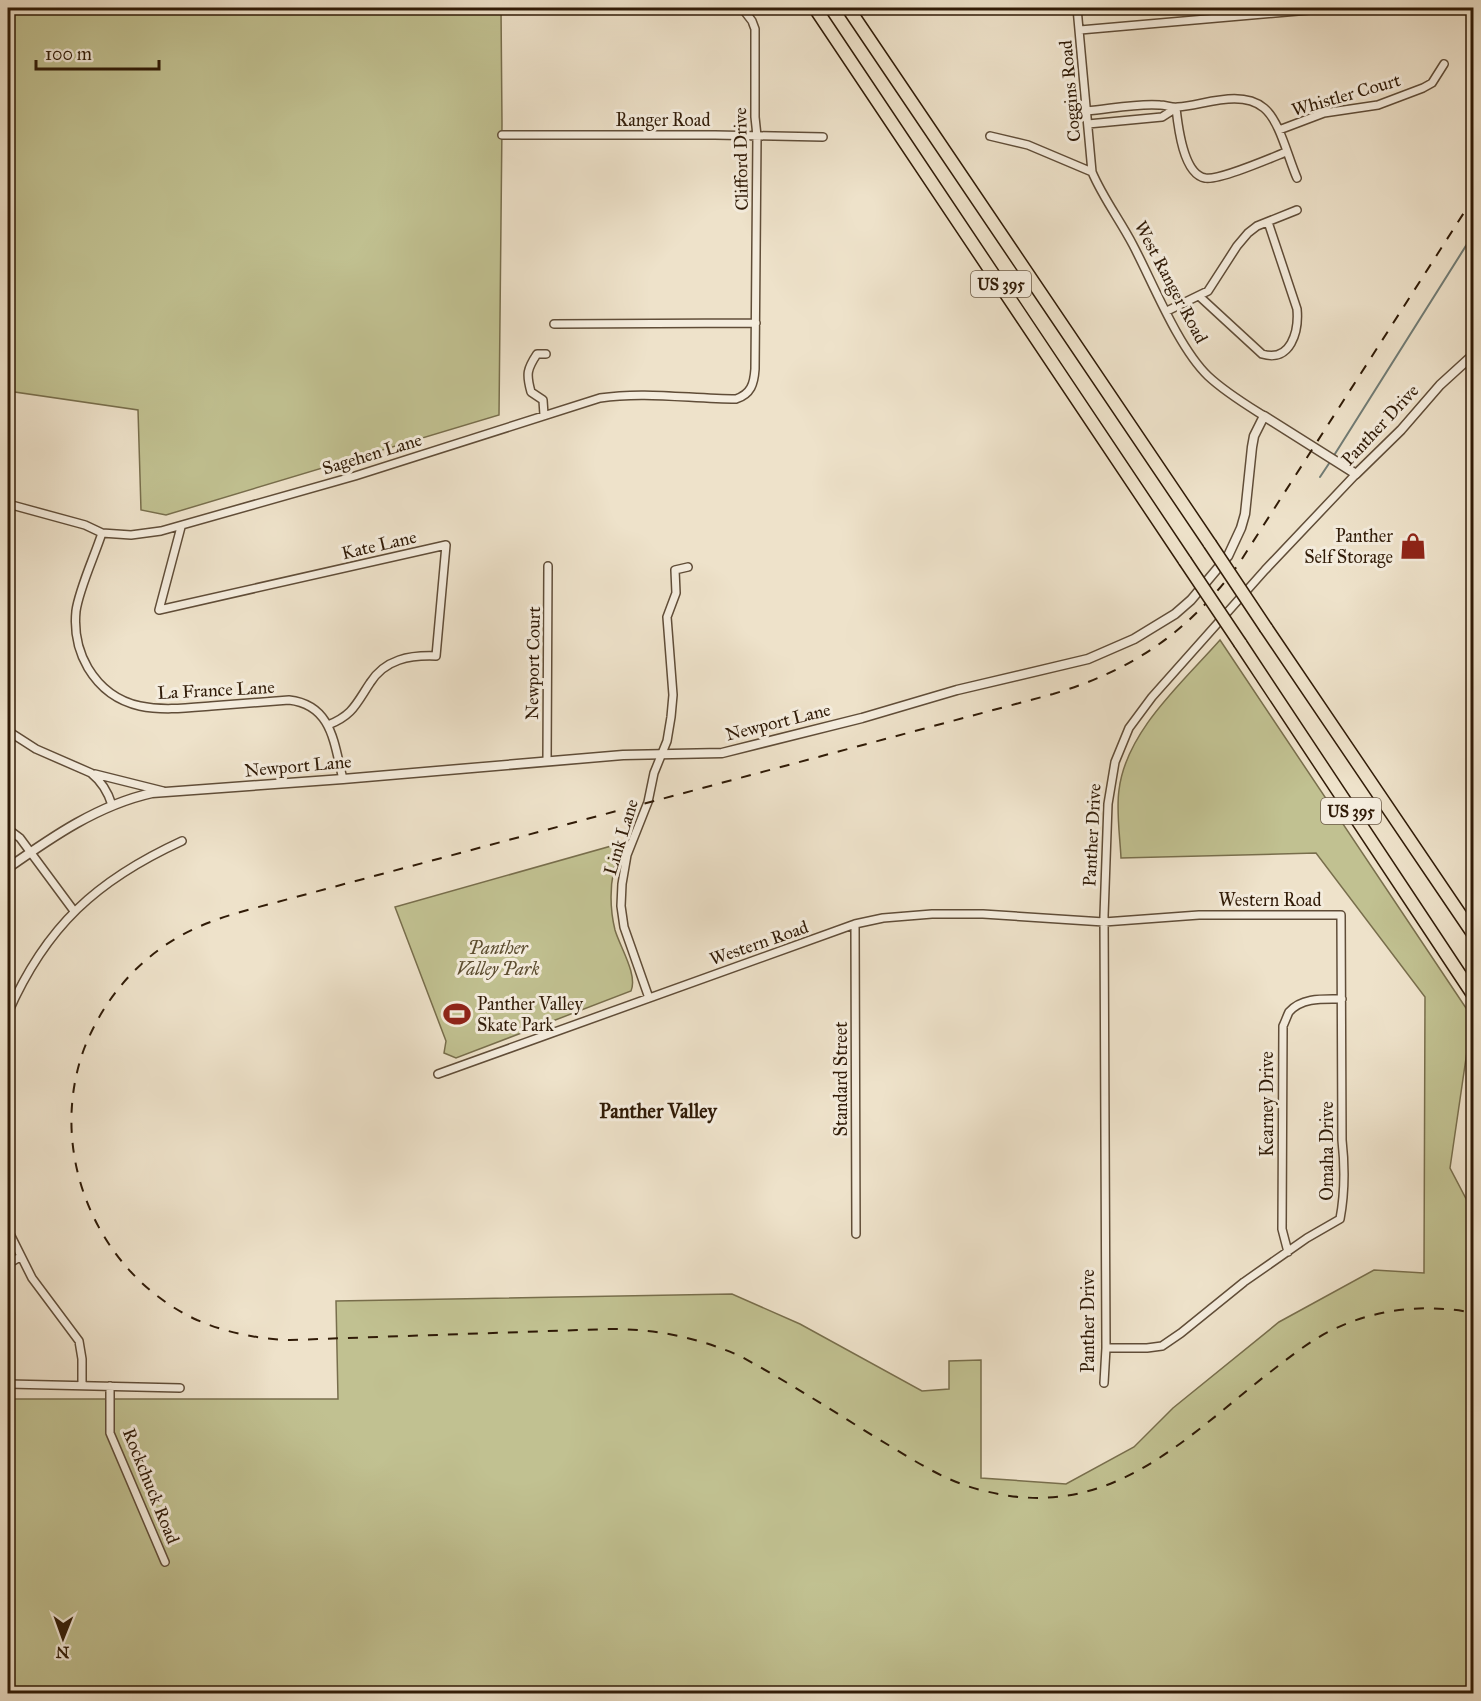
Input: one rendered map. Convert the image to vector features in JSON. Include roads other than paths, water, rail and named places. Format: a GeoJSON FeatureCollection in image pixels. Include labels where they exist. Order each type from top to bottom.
{"type":"FeatureCollection","features":[{"type":"Feature","properties":{"kind":"highway","name":"US 395"},"geometry":{"type":"LineString","coordinates":[[815,8],[1473,996]]}},
{"type":"Feature","properties":{"kind":"highway","name":"US 395"},"geometry":{"type":"LineString","coordinates":[[848,8],[1473,935]]}},
{"type":"Feature","properties":{"kind":"street","name":"Clifford Drive"},"geometry":{"type":"LineString","coordinates":[[732,8],[742,8],[755,29],[757,136],[755,375],[747,395]]}},
{"type":"Feature","properties":{"kind":"street","name":"Coggins Road"},"geometry":{"type":"LineString","coordinates":[[1077,8],[1092,172]]}},
{"type":"Feature","properties":{"kind":"street"},"geometry":{"type":"LineString","coordinates":[[1080,30],[1333,8]]}},
{"type":"Feature","properties":{"kind":"street","name":"Whistler Court"},"geometry":{"type":"LineString","coordinates":[[1279,130],[1324,113],[1378,105],[1423,88],[1432,83],[1444,63]]}},
{"type":"Feature","properties":{"kind":"street"},"geometry":{"type":"LineString","coordinates":[[1087,111],[1160,105],[1176,108],[1238,99],[1249,101],[1263,107],[1273,118],[1297,178]]}},
{"type":"Feature","properties":{"kind":"street"},"geometry":{"type":"LineString","coordinates":[[1088,124],[1162,117],[1176,108]]}},
{"type":"Feature","properties":{"kind":"street"},"geometry":{"type":"LineString","coordinates":[[1176,108],[1181,141],[1191,168],[1199,176],[1214,179],[1286,152]]}},
{"type":"Feature","properties":{"kind":"street","name":"Ranger Road"},"geometry":{"type":"LineString","coordinates":[[502,135],[823,137]]}},
{"type":"Feature","properties":{"kind":"street"},"geometry":{"type":"LineString","coordinates":[[990,136],[1028,145],[1092,172]]}},
{"type":"Feature","properties":{"kind":"street","name":"West Ranger Road"},"geometry":{"type":"LineString","coordinates":[[1092,172],[1183,343],[1207,375],[1227,392],[1356,474]]}},
{"type":"Feature","properties":{"kind":"street"},"geometry":{"type":"LineString","coordinates":[[1167,311],[1208,291],[1248,233],[1297,210]]}},
{"type":"Feature","properties":{"kind":"street"},"geometry":{"type":"LineString","coordinates":[[1199,297],[1262,354],[1270,357],[1281,353],[1291,344],[1298,321],[1297,309],[1268,222]]}},
{"type":"Feature","properties":{"kind":"street"},"geometry":{"type":"LineString","coordinates":[[554,324],[756,323]]}},
{"type":"Feature","properties":{"kind":"street"},"geometry":{"type":"LineString","coordinates":[[544,415],[543,400],[531,392],[527,377],[530,364],[537,354],[546,354]]}},
{"type":"Feature","properties":{"kind":"street","name":"Panther Drive"},"geometry":{"type":"LineString","coordinates":[[1104,1383],[1106,1348],[1104,921],[1106,833],[1109,788],[1119,750],[1142,708],[1265,570],[1401,430],[1440,384],[1473,354]]}},
{"type":"Feature","properties":{"kind":"street","name":"Sagehen Lane"},"geometry":{"type":"LineString","coordinates":[[8,504],[85,525],[102,533],[131,535],[181,527],[355,476],[600,398],[615,395],[656,395],[736,399],[747,395]]}},
{"type":"Feature","properties":{"kind":"street","name":"Newport Lane"},"geometry":{"type":"LineString","coordinates":[[8,868],[81,820],[137,796],[165,791],[343,779],[547,761],[660,754],[722,753],[792,737],[957,690],[1080,662],[1112,650],[1175,614],[1191,600],[1228,556],[1245,514],[1254,436],[1264,416]]}},
{"type":"Feature","properties":{"kind":"street","name":"Kate Lane"},"geometry":{"type":"LineString","coordinates":[[181,527],[159,610],[446,544],[436,656],[405,657],[384,667],[369,683],[355,708],[338,721],[328,724]]}},
{"type":"Feature","properties":{"kind":"street","name":"La France Lane"},"geometry":{"type":"LineString","coordinates":[[102,533],[77,608],[75,622],[78,643],[85,663],[108,691],[132,705],[158,710],[297,701],[314,709],[328,724]]}},
{"type":"Feature","properties":{"kind":"street","name":"Newport Court"},"geometry":{"type":"LineString","coordinates":[[547,761],[548,566]]}},
{"type":"Feature","properties":{"kind":"street","name":"Link Lane"},"geometry":{"type":"LineString","coordinates":[[649,998],[624,927],[621,894],[627,855],[648,802],[660,754],[667,741],[673,695],[667,617],[676,593],[675,570],[688,567]]}},
{"type":"Feature","properties":{"kind":"street"},"geometry":{"type":"LineString","coordinates":[[328,724],[343,779]]}},
{"type":"Feature","properties":{"kind":"street"},"geometry":{"type":"LineString","coordinates":[[8,731],[36,749],[91,773],[165,791]]}},
{"type":"Feature","properties":{"kind":"street"},"geometry":{"type":"LineString","coordinates":[[91,773],[98,778],[112,805]]}},
{"type":"Feature","properties":{"kind":"street"},"geometry":{"type":"LineString","coordinates":[[8,829],[20,838],[74,911]]}},
{"type":"Feature","properties":{"kind":"street"},"geometry":{"type":"LineString","coordinates":[[8,1013],[33,962],[74,911],[130,867],[182,841]]}},
{"type":"Feature","properties":{"kind":"street","name":"Western Road"},"geometry":{"type":"LineString","coordinates":[[438,1074],[855,924],[883,918],[932,914],[1104,921],[1198,915],[1341,915]]}},
{"type":"Feature","properties":{"kind":"street","name":"Omaha Drive"},"geometry":{"type":"LineString","coordinates":[[1106,1348],[1162,1346],[1244,1282],[1340,1219],[1344,1199],[1345,1165],[1342,1140],[1341,915]]}},
{"type":"Feature","properties":{"kind":"street","name":"Standard Street"},"geometry":{"type":"LineString","coordinates":[[855,924],[856,1234]]}},
{"type":"Feature","properties":{"kind":"street","name":"Kearney Drive"},"geometry":{"type":"LineString","coordinates":[[1288,1252],[1282,1229],[1283,1026],[1289,1012],[1301,1004],[1313,999],[1342,999]]}},
{"type":"Feature","properties":{"kind":"street"},"geometry":{"type":"LineString","coordinates":[[8,1230],[20,1257],[47,1300],[79,1341],[82,1385]]}},
{"type":"Feature","properties":{"kind":"street"},"geometry":{"type":"LineString","coordinates":[[8,1264],[20,1257]]}},
{"type":"Feature","properties":{"kind":"street"},"geometry":{"type":"LineString","coordinates":[[8,1384],[180,1388]]}},
{"type":"Feature","properties":{"kind":"street","name":"Rockchuck Road"},"geometry":{"type":"LineString","coordinates":[[110,1386],[110,1432],[165,1562]]}},
{"type":"Feature","properties":{"kind":"waterway"},"geometry":{"type":"LineString","coordinates":[[1333,457],[1474,233]]}},
{"type":"Feature","properties":{"kind":"waterway"},"geometry":{"type":"LineString","coordinates":[[1320,477],[1330,462]]}},
{"type":"Feature","properties":{"kind":"railway"},"geometry":{"type":"LineString","coordinates":[[1474,197],[1240,562],[1202,608],[1181,627],[1135,660],[1110,673],[1053,694],[255,908],[193,929],[171,942],[135,970],[97,1020],[84,1049],[74,1089],[72,1129],[77,1168],[89,1206],[107,1241],[132,1273],[162,1299],[208,1325],[243,1334],[290,1340],[609,1329],[676,1335],[740,1356],[941,1475],[981,1490],[1025,1497],[1065,1496],[1102,1487],[1136,1472],[1169,1452],[1303,1347],[1345,1324],[1399,1310],[1436,1309],[1474,1313]]}},
{"type":"Feature","properties":{"kind":"place","name":"Panther Self Storage"},"geometry":{"type":"Point","coordinates":[1413,546]}},
{"type":"Feature","properties":{"kind":"place","name":"Panther Valley Skate Park"},"geometry":{"type":"Point","coordinates":[457,1014]}},
{"type":"Feature","properties":{"kind":"district","name":"Panther Valley"},"geometry":{"type":"Point","coordinates":[658,1111]}},
{"type":"Feature","properties":{"kind":"park label","name":"Panther Valley Park"},"geometry":{"type":"Point","coordinates":[498,958]}}]}
